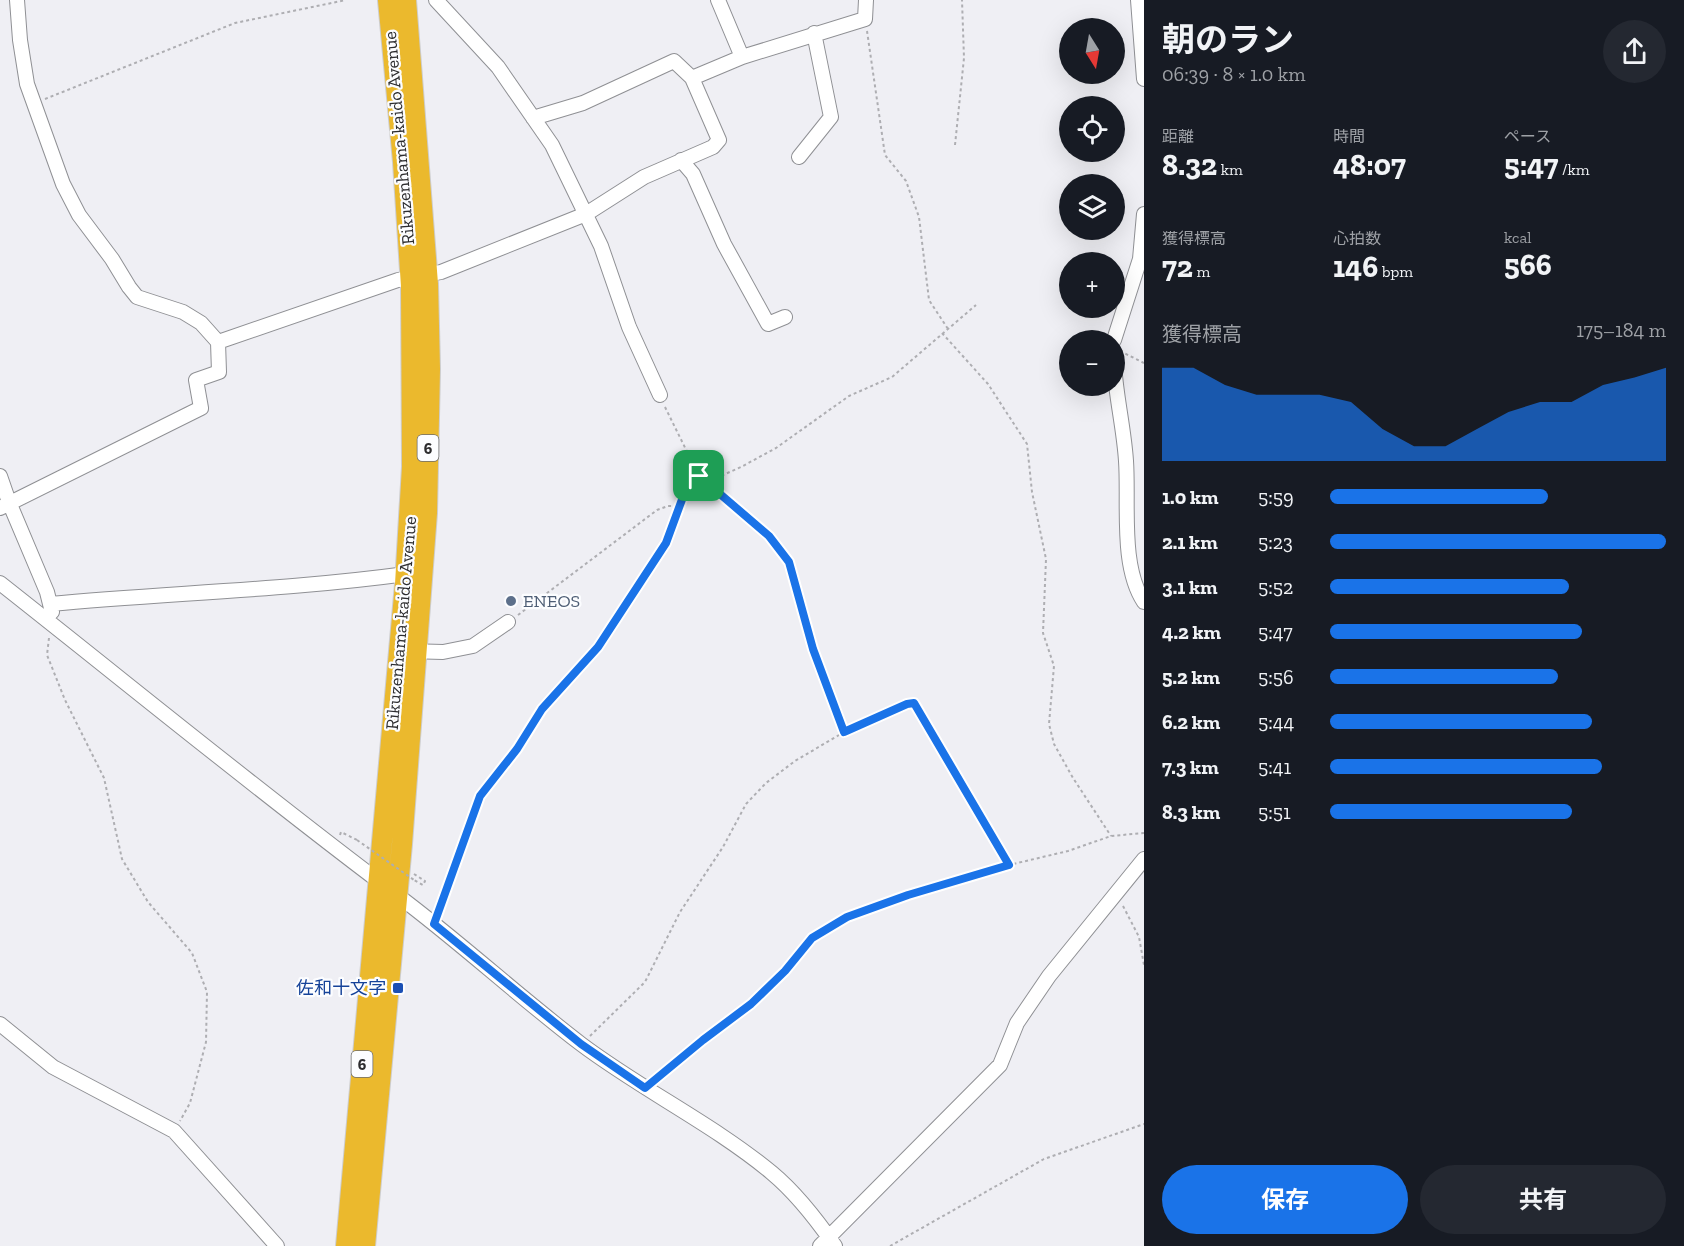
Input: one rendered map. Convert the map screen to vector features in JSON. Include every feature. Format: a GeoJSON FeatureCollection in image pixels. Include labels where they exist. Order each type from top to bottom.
{"type":"FeatureCollection","features":[{"type":"Feature","properties":{"kind":"highway","name":"Rikuzenhama-kaido Avenue"},"geometry":{"type":"LineString","coordinates":[[346,1246],[378,882],[427,513],[430,369],[403,162],[388,0]]}},
{"type":"Feature","properties":{"kind":"highway","name":"Rikuzenhama-kaido Avenue"},"geometry":{"type":"LineString","coordinates":[[365,1246],[397,895],[408,651],[406,574],[419,276],[406,0]]}},
{"type":"Feature","properties":{"kind":"street"},"geometry":{"type":"LineString","coordinates":[[4,505],[201,408],[195,380],[219,372],[218,342],[201,323],[183,312],[137,297],[79,215],[63,184],[36,102],[27,84],[23,67],[17,0]]}},
{"type":"Feature","properties":{"kind":"street"},"geometry":{"type":"LineString","coordinates":[[436,0],[498,67],[552,145],[601,246],[630,327],[660,395]]}},
{"type":"Feature","properties":{"kind":"street"},"geometry":{"type":"LineString","coordinates":[[718,0],[742,57]]}},
{"type":"Feature","properties":{"kind":"street"},"geometry":{"type":"LineString","coordinates":[[692,78],[742,57],[865,19],[866,0]]}},
{"type":"Feature","properties":{"kind":"street"},"geometry":{"type":"LineString","coordinates":[[1138,0],[1144,79]]}},
{"type":"Feature","properties":{"kind":"street"},"geometry":{"type":"LineString","coordinates":[[799,157],[831,117],[814,33]]}},
{"type":"Feature","properties":{"kind":"street"},"geometry":{"type":"LineString","coordinates":[[218,342],[398,280],[441,272],[586,214],[644,177],[713,147],[719,140],[692,78],[674,61],[583,103],[533,118]]}},
{"type":"Feature","properties":{"kind":"street"},"geometry":{"type":"LineString","coordinates":[[681,160],[693,174],[724,244],[768,324],[785,317]]}},
{"type":"Feature","properties":{"kind":"street"},"geometry":{"type":"LineString","coordinates":[[1118,330],[1142,260],[1144,214]]}},
{"type":"Feature","properties":{"kind":"street"},"geometry":{"type":"LineString","coordinates":[[1118,396],[1126,462],[1125,504],[1130,557],[1135,588],[1144,602]]}},
{"type":"Feature","properties":{"kind":"street"},"geometry":{"type":"LineString","coordinates":[[0,476],[4,505],[30,549],[51,604],[51,623]]}},
{"type":"Feature","properties":{"kind":"street"},"geometry":{"type":"LineString","coordinates":[[51,604],[344,583],[406,574]]}},
{"type":"Feature","properties":{"kind":"street"},"geometry":{"type":"LineString","coordinates":[[0,583],[308,828],[434,924],[581,1044],[733,1144],[773,1174],[793,1194],[828,1243],[999,1065],[1017,1023],[1049,976],[1144,859]]}},
{"type":"Feature","properties":{"kind":"street"},"geometry":{"type":"LineString","coordinates":[[408,651],[443,652],[473,646],[508,622]]}},
{"type":"Feature","properties":{"kind":"street"},"geometry":{"type":"LineString","coordinates":[[0,1024],[53,1067],[174,1131],[191,1147],[278,1246]]}},
{"type":"Feature","properties":{"kind":"path"},"geometry":{"type":"LineString","coordinates":[[36,102],[235,23],[346,0]]}},
{"type":"Feature","properties":{"kind":"path"},"geometry":{"type":"LineString","coordinates":[[955,145],[964,58],[962,0]]}},
{"type":"Feature","properties":{"kind":"path"},"geometry":{"type":"LineString","coordinates":[[865,19],[885,155],[906,181],[919,217],[929,300],[948,328]]}},
{"type":"Feature","properties":{"kind":"path"},"geometry":{"type":"LineString","coordinates":[[705,483],[776,448],[849,396],[892,377],[976,305]]}},
{"type":"Feature","properties":{"kind":"path"},"geometry":{"type":"LineString","coordinates":[[942,333],[988,384],[1027,444],[1032,492],[1046,559],[1043,633],[1054,666],[1049,724],[1054,744],[1072,778],[1111,836]]}},
{"type":"Feature","properties":{"kind":"path"},"geometry":{"type":"LineString","coordinates":[[1125,354],[1144,363]]}},
{"type":"Feature","properties":{"kind":"path"},"geometry":{"type":"LineString","coordinates":[[660,395],[699,476],[769,536],[789,562],[813,649],[844,732]]}},
{"type":"Feature","properties":{"kind":"path"},"geometry":{"type":"LineString","coordinates":[[434,924],[480,796],[517,749],[542,709],[598,647],[666,543],[687,486],[699,476]]}},
{"type":"Feature","properties":{"kind":"path"},"geometry":{"type":"LineString","coordinates":[[508,622],[657,510],[668,506],[680,506]]}},
{"type":"Feature","properties":{"kind":"path"},"geometry":{"type":"LineString","coordinates":[[51,623],[47,655],[65,700],[104,778],[123,860],[148,903],[192,953],[207,992],[206,1042],[190,1102],[174,1131]]}},
{"type":"Feature","properties":{"kind":"path"},"geometry":{"type":"LineString","coordinates":[[581,1044],[645,982],[680,912],[723,848],[746,804],[766,783],[795,761],[844,732],[907,704],[914,703],[1009,865]]}},
{"type":"Feature","properties":{"kind":"path"},"geometry":{"type":"LineString","coordinates":[[345,839],[339,836],[341,832],[357,840],[423,885],[425,881],[411,873]]}},
{"type":"Feature","properties":{"kind":"path"},"geometry":{"type":"LineString","coordinates":[[645,1088],[751,1004],[785,971],[812,938],[847,917],[908,895],[1009,865],[1068,851],[1111,836],[1144,832]]}},
{"type":"Feature","properties":{"kind":"path"},"geometry":{"type":"LineString","coordinates":[[1117,893],[1139,937],[1144,965]]}},
{"type":"Feature","properties":{"kind":"path"},"geometry":{"type":"LineString","coordinates":[[890,1246],[1044,1160],[1144,1124]]}},
{"type":"Feature","properties":{"kind":"place","name":"ENEOS"},"geometry":{"type":"Point","coordinates":[511,601]}},
{"type":"Feature","properties":{"kind":"place","name":"佐和十文字"},"geometry":{"type":"Point","coordinates":[398,988]}},
{"type":"Feature","properties":{"kind":"route"},"geometry":{"type":"LineString","coordinates":[[699,476],[769,536],[789,562],[813,649],[844,732],[914,703],[1009,865],[908,895],[847,917],[812,938],[785,971],[751,1004],[645,1088],[581,1044],[434,924],[480,796],[517,749],[542,709],[598,647],[666,543],[687,486],[699,476]]}}]}
